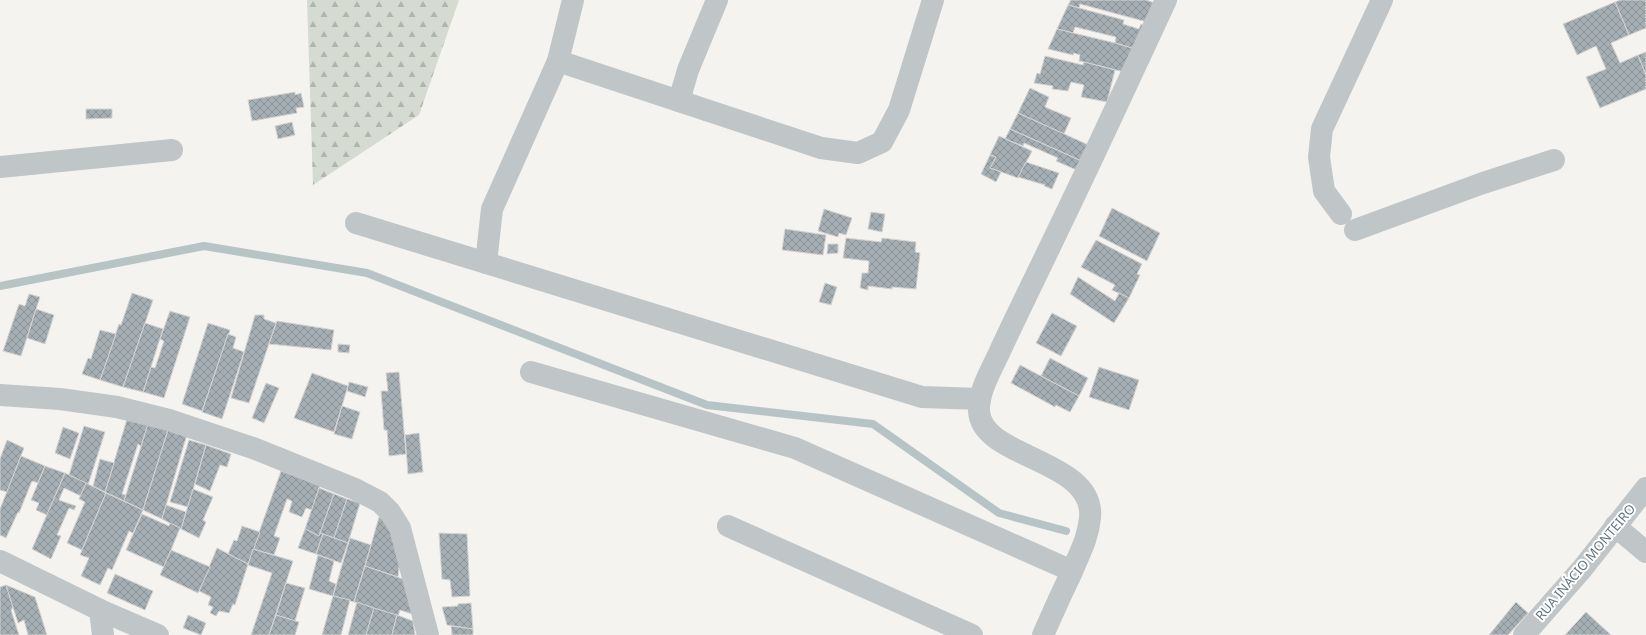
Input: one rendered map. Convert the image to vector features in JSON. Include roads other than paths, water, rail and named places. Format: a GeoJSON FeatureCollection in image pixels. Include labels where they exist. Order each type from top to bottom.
{"type":"FeatureCollection","features":[{"type":"Feature","properties":{"kind":"street"},"geometry":{"type":"LineString","coordinates":[[486,263],[492,209],[558,61],[573,0]]}},
{"type":"Feature","properties":{"kind":"street"},"geometry":{"type":"LineString","coordinates":[[679,101],[688,70],[717,0]]}},
{"type":"Feature","properties":{"kind":"street"},"geometry":{"type":"LineString","coordinates":[[558,61],[821,148],[858,153],[882,142],[900,110],[933,0]]}},
{"type":"Feature","properties":{"kind":"street"},"geometry":{"type":"LineString","coordinates":[[1043,635],[1086,542],[1090,516],[1089,500],[1076,483],[1053,468],[993,436],[984,426],[979,412],[980,399],[988,377],[1166,0]]}},
{"type":"Feature","properties":{"kind":"street"},"geometry":{"type":"LineString","coordinates":[[1340,214],[1324,191],[1319,157],[1322,129],[1382,0]]}},
{"type":"Feature","properties":{"kind":"street"},"geometry":{"type":"LineString","coordinates":[[0,167],[172,150]]}},
{"type":"Feature","properties":{"kind":"street"},"geometry":{"type":"LineString","coordinates":[[1355,230],[1483,183],[1554,160]]}},
{"type":"Feature","properties":{"kind":"street"},"geometry":{"type":"LineString","coordinates":[[356,223],[922,397],[980,399]]}},
{"type":"Feature","properties":{"kind":"street"},"geometry":{"type":"LineString","coordinates":[[531,372],[795,448],[1072,572]]}},
{"type":"Feature","properties":{"kind":"street"},"geometry":{"type":"LineString","coordinates":[[0,395],[60,399],[143,412],[253,448],[355,489],[380,502],[390,512],[400,528],[428,635]]}},
{"type":"Feature","properties":{"kind":"street","name":"RUA INÁCIO MONTEIRO"},"geometry":{"type":"LineString","coordinates":[[1524,635],[1582,569],[1646,488]]}},
{"type":"Feature","properties":{"kind":"street"},"geometry":{"type":"LineString","coordinates":[[728,526],[972,635]]}},
{"type":"Feature","properties":{"kind":"street"},"geometry":{"type":"LineString","coordinates":[[1615,526],[1646,552]]}},
{"type":"Feature","properties":{"kind":"street"},"geometry":{"type":"LineString","coordinates":[[0,561],[100,610],[158,635]]}},
{"type":"Feature","properties":{"kind":"street"},"geometry":{"type":"LineString","coordinates":[[100,610],[103,635]]}},
{"type":"Feature","properties":{"kind":"waterway"},"geometry":{"type":"LineString","coordinates":[[0,286],[204,246],[367,273],[707,405],[873,424],[999,513],[1066,531]]}}]}
